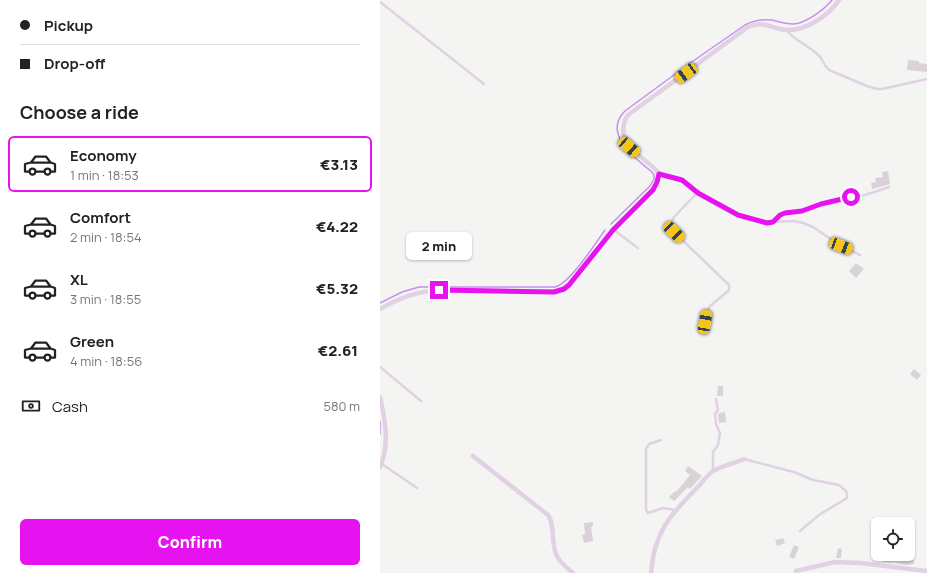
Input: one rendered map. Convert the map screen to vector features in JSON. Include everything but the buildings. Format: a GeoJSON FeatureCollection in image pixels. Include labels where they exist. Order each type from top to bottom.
{"type":"FeatureCollection","features":[{"type":"Feature","properties":{"kind":"street"},"geometry":{"type":"LineString","coordinates":[[380,309],[403,297],[423,291],[559,291],[564,289],[613,230],[653,190],[657,182],[659,174],[627,144],[624,136],[624,128],[628,115],[748,27],[765,24],[787,30],[800,28],[830,11],[839,0]]}},
{"type":"Feature","properties":{"kind":"street"},"geometry":{"type":"LineString","coordinates":[[380,397],[386,433],[381,465]]}},
{"type":"Feature","properties":{"kind":"street"},"geometry":{"type":"LineString","coordinates":[[473,456],[548,515],[552,521],[556,556],[573,573]]}},
{"type":"Feature","properties":{"kind":"street"},"geometry":{"type":"LineString","coordinates":[[651,573],[653,555],[658,539],[675,510],[713,472],[744,459]]}},
{"type":"Feature","properties":{"kind":"street"},"geometry":{"type":"LineString","coordinates":[[796,571],[835,562],[860,563],[927,571]]}},
{"type":"Feature","properties":{"kind":"lane"},"geometry":{"type":"LineString","coordinates":[[380,2],[484,84]]}},
{"type":"Feature","properties":{"kind":"lane"},"geometry":{"type":"LineString","coordinates":[[787,30],[792,37],[819,55],[826,68],[866,86],[882,89],[927,79]]}},
{"type":"Feature","properties":{"kind":"lane"},"geometry":{"type":"LineString","coordinates":[[659,174],[682,180],[698,193],[738,215],[767,223],[794,221],[804,224],[813,227],[841,246],[860,255]]}},
{"type":"Feature","properties":{"kind":"lane"},"geometry":{"type":"LineString","coordinates":[[773,222],[780,215],[785,213],[802,211],[821,204],[865,195],[889,187]]}},
{"type":"Feature","properties":{"kind":"lane"},"geometry":{"type":"LineString","coordinates":[[698,193],[674,217],[670,225],[674,232],[729,285],[728,292],[709,307],[705,322]]}},
{"type":"Feature","properties":{"kind":"lane"},"geometry":{"type":"LineString","coordinates":[[613,230],[638,248]]}},
{"type":"Feature","properties":{"kind":"lane"},"geometry":{"type":"LineString","coordinates":[[380,367],[421,401]]}},
{"type":"Feature","properties":{"kind":"lane"},"geometry":{"type":"LineString","coordinates":[[713,472],[714,452],[718,445],[720,433],[716,424],[715,414],[718,410],[716,399]]}},
{"type":"Feature","properties":{"kind":"lane"},"geometry":{"type":"LineString","coordinates":[[661,440],[648,445],[646,449],[646,513],[663,508],[675,510]]}},
{"type":"Feature","properties":{"kind":"lane"},"geometry":{"type":"LineString","coordinates":[[744,459],[794,472],[813,480],[839,485],[846,491],[848,494],[847,498],[819,515],[800,531]]}},
{"type":"Feature","properties":{"kind":"lane"},"geometry":{"type":"LineString","coordinates":[[381,465],[417,488]]}},
{"type":"Feature","properties":{"kind":"waterway"},"geometry":{"type":"LineString","coordinates":[[686,66],[745,25],[768,20],[788,24],[803,22],[825,8],[832,0]]}},
{"type":"Feature","properties":{"kind":"waterway"},"geometry":{"type":"LineString","coordinates":[[611,224],[650,186],[654,179],[652,172],[630,153],[619,137],[617,128],[619,120],[625,111],[682,69]]}},
{"type":"Feature","properties":{"kind":"waterway"},"geometry":{"type":"LineString","coordinates":[[380,303],[402,292],[419,287],[555,287],[561,284],[575,271],[605,230]]}},
{"type":"Feature","properties":{"kind":"waterway"},"geometry":{"type":"LineString","coordinates":[[380,422],[380,434]]}},
{"type":"Feature","properties":{"kind":"route"},"geometry":{"type":"LineString","coordinates":[[439,290],[554,292],[564,289],[569,285],[613,230],[653,190],[656,186],[659,174],[682,180],[698,193],[738,215],[767,223],[773,222],[780,215],[785,213],[802,211],[821,204],[851,197]]}}]}
